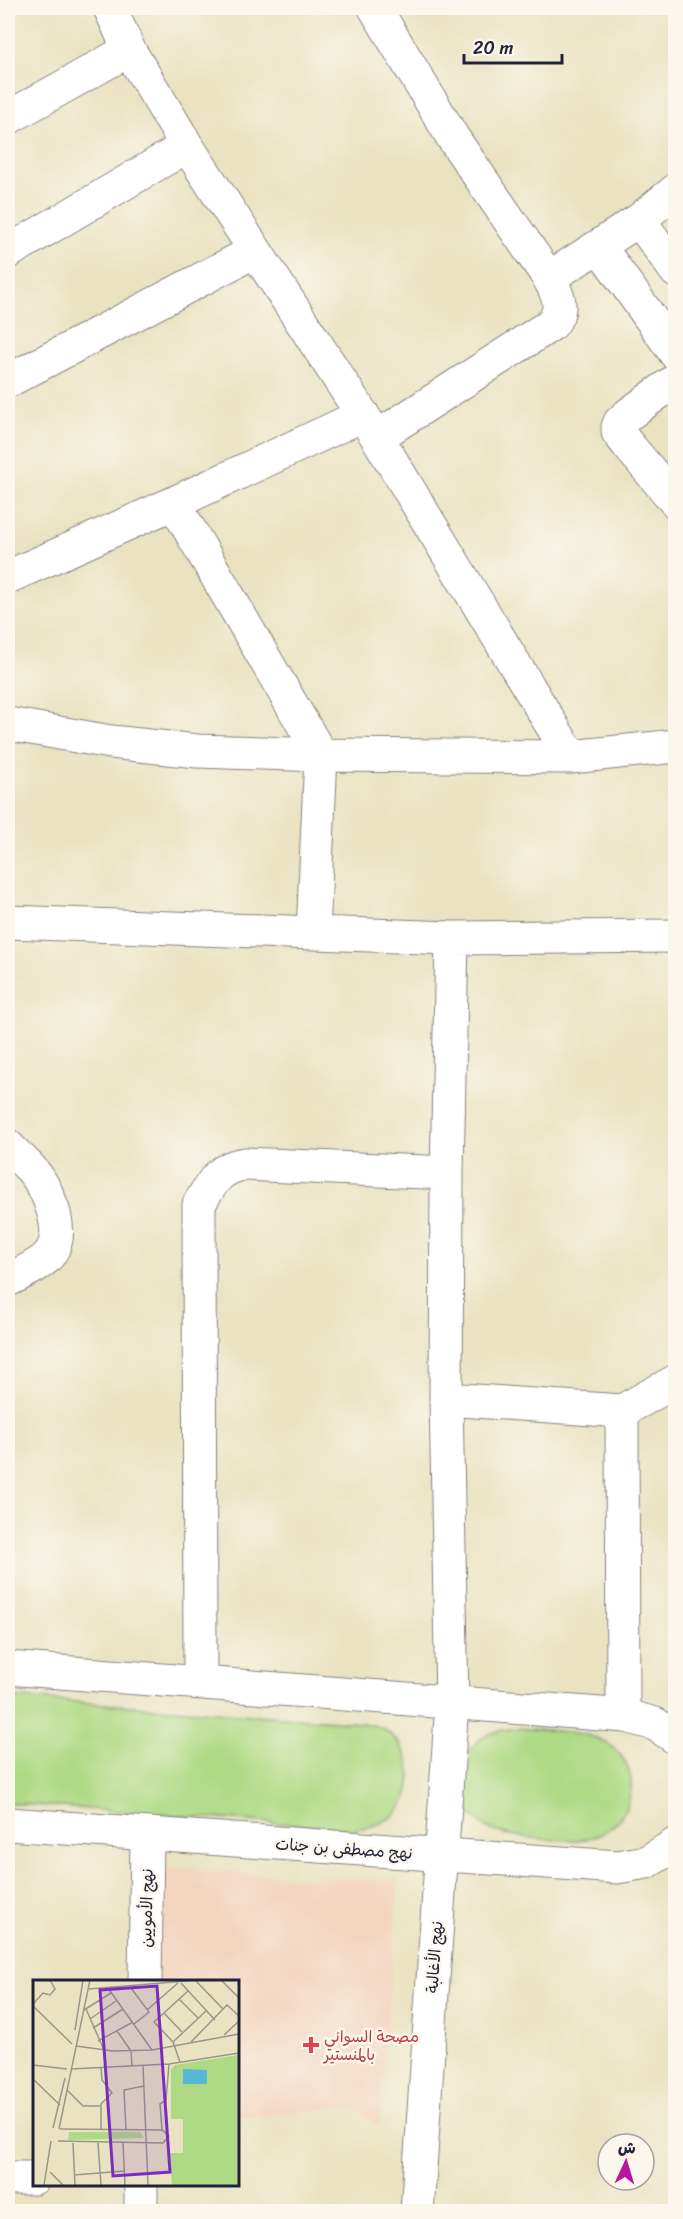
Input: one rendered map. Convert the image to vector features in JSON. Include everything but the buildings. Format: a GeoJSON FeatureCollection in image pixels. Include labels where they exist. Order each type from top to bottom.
{"type":"FeatureCollection","features":[{"type":"Feature","properties":{"kind":"street"},"geometry":{"type":"LineString","coordinates":[[110,8],[129,50],[187,146],[370,426],[571,758]]}},
{"type":"Feature","properties":{"kind":"street"},"geometry":{"type":"LineString","coordinates":[[8,577],[174,503],[370,426],[552,324],[558,316],[560,309],[549,278],[453,138],[375,8]]}},
{"type":"Feature","properties":{"kind":"street"},"geometry":{"type":"LineString","coordinates":[[8,118],[129,50]]}},
{"type":"Feature","properties":{"kind":"street"},"geometry":{"type":"LineString","coordinates":[[8,252],[187,146]]}},
{"type":"Feature","properties":{"kind":"street"},"geometry":{"type":"LineString","coordinates":[[549,278],[639,220],[675,190]]}},
{"type":"Feature","properties":{"kind":"street"},"geometry":{"type":"LineString","coordinates":[[639,220],[675,271]]}},
{"type":"Feature","properties":{"kind":"street"},"geometry":{"type":"LineString","coordinates":[[599,246],[675,354]]}},
{"type":"Feature","properties":{"kind":"street"},"geometry":{"type":"LineString","coordinates":[[8,381],[255,251]]}},
{"type":"Feature","properties":{"kind":"street"},"geometry":{"type":"LineString","coordinates":[[675,380],[620,422],[618,432],[675,502]]}},
{"type":"Feature","properties":{"kind":"street"},"geometry":{"type":"LineString","coordinates":[[174,503],[321,755],[313,933]]}},
{"type":"Feature","properties":{"kind":"street"},"geometry":{"type":"LineString","coordinates":[[8,723],[111,742],[197,752],[571,758],[675,746]]}},
{"type":"Feature","properties":{"kind":"street"},"geometry":{"type":"LineString","coordinates":[[8,922],[452,938],[675,936]]}},
{"type":"Feature","properties":{"kind":"street","name":"نهج الأغالبة"},"geometry":{"type":"LineString","coordinates":[[417,2211],[452,1703],[446,1399],[447,1173],[452,938]]}},
{"type":"Feature","properties":{"kind":"street"},"geometry":{"type":"LineString","coordinates":[[8,1146],[33,1171],[47,1194],[56,1219],[56,1239],[51,1253],[8,1280]]}},
{"type":"Feature","properties":{"kind":"street"},"geometry":{"type":"LineString","coordinates":[[200,1682],[200,1204],[216,1175],[234,1165],[447,1173]]}},
{"type":"Feature","properties":{"kind":"street"},"geometry":{"type":"LineString","coordinates":[[446,1399],[622,1411],[675,1381]]}},
{"type":"Feature","properties":{"kind":"street"},"geometry":{"type":"LineString","coordinates":[[622,1411],[623,1716]]}},
{"type":"Feature","properties":{"kind":"street"},"geometry":{"type":"LineString","coordinates":[[8,1668],[623,1716],[655,1724],[675,1738]]}},
{"type":"Feature","properties":{"kind":"street","name":"نهج مصطفى بن جنات"},"geometry":{"type":"LineString","coordinates":[[8,1824],[617,1867],[647,1862],[675,1844]]}},
{"type":"Feature","properties":{"kind":"street","name":"نهج الأمويين"},"geometry":{"type":"LineString","coordinates":[[145,1980],[147,1835]]}},
{"type":"Feature","properties":{"kind":"street"},"geometry":{"type":"LineString","coordinates":[[8,2178],[33,2178]]}},
{"type":"Feature","properties":{"kind":"street"},"geometry":{"type":"LineString","coordinates":[[141,2186],[141,2211]]}},
{"type":"Feature","properties":{"kind":"shaded area","name":"مصحة السواني بالمنستير"},"geometry":{"type":"Polygon","coordinates":[[[155,1867],[307,1877],[399,1880],[379,2127],[353,2107],[238,2117],[238,1980],[155,1980],[155,1867]]]}},
{"type":"Feature","properties":{"kind":"green space"},"geometry":{"type":"Polygon","coordinates":[[[8,1697],[372,1725],[383,1729],[393,1737],[407,1758],[410,1770],[408,1794],[403,1805],[385,1821],[355,1829],[8,1803],[8,1697]]]}},
{"type":"Feature","properties":{"kind":"green space"},"geometry":{"type":"Polygon","coordinates":[[[516,1728],[583,1734],[601,1740],[617,1751],[627,1766],[631,1782],[629,1799],[622,1815],[611,1827],[595,1836],[575,1840],[556,1840],[498,1832],[479,1822],[464,1801],[460,1775],[463,1763],[469,1751],[482,1738],[496,1732],[516,1728]]]}},
{"type":"Feature","properties":{"kind":"place","name":"مصحة السواني بالمنستير"},"geometry":{"type":"Point","coordinates":[311,2045]}}]}
